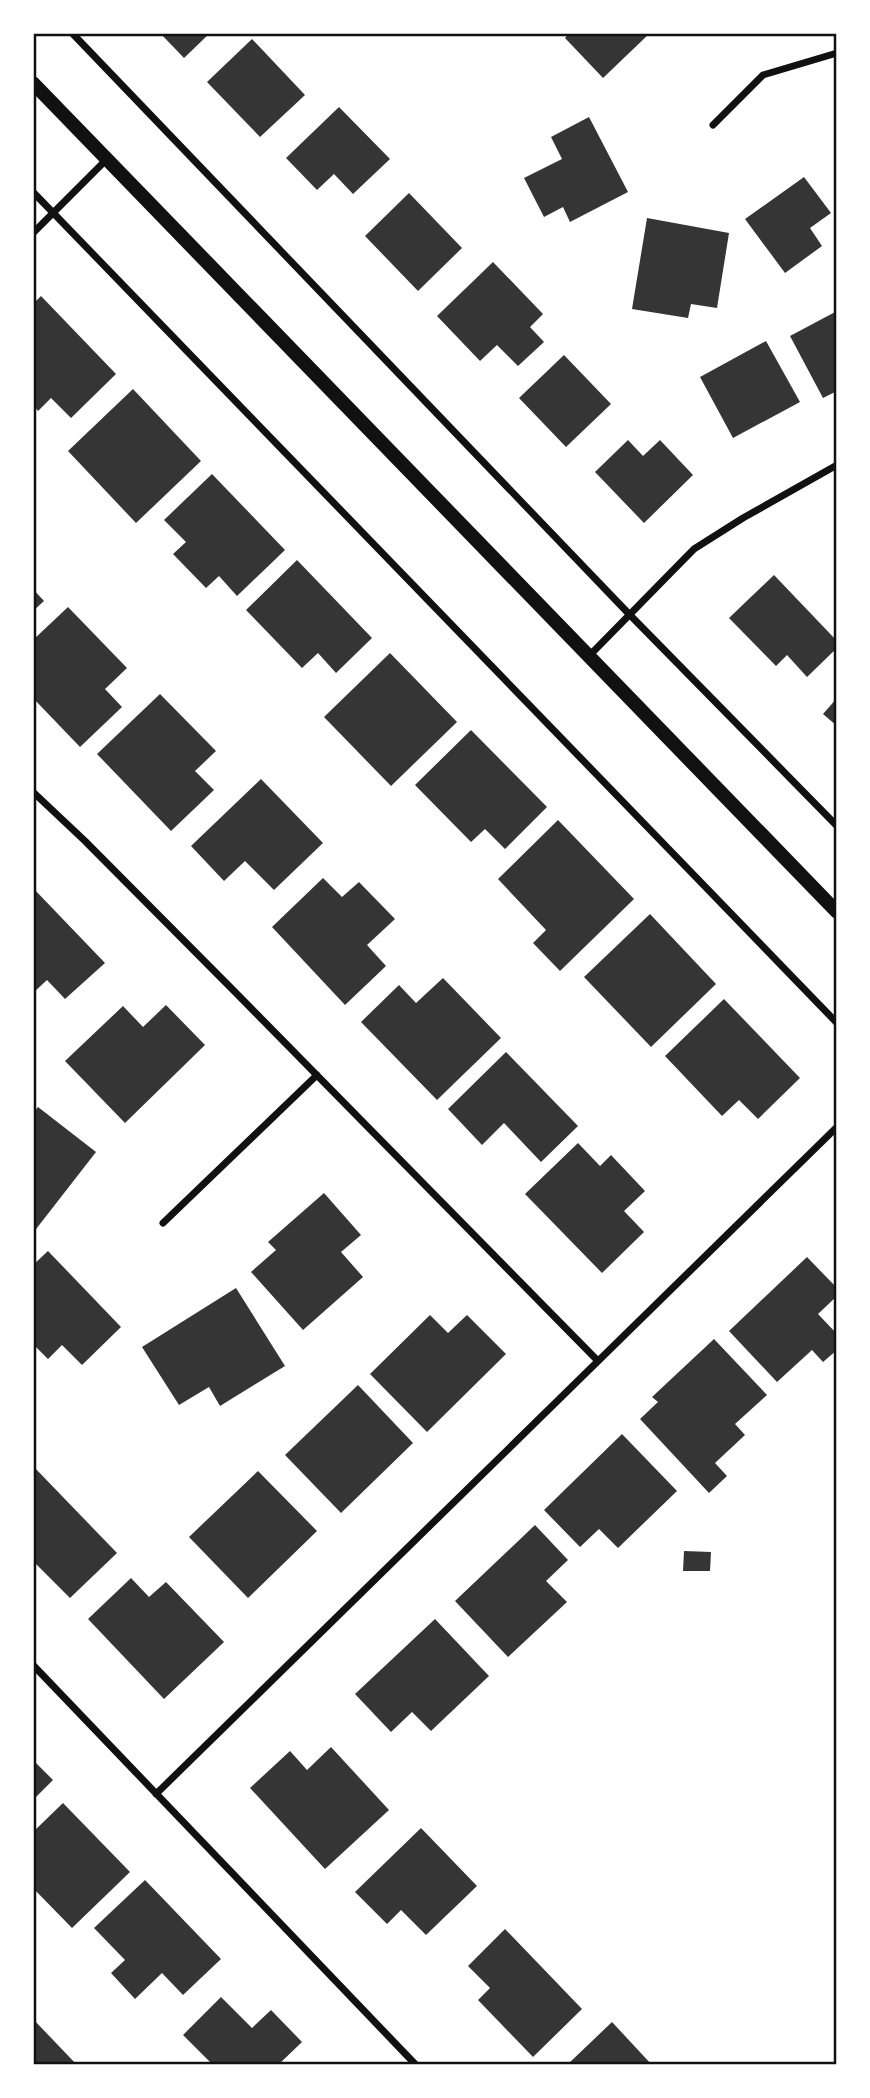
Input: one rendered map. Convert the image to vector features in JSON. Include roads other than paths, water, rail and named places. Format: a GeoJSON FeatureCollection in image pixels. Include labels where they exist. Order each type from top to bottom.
{"type":"FeatureCollection","features":[{"type":"Feature","properties":{"kind":"main road"},"geometry":{"type":"LineString","coordinates":[[33,83],[837,912]]}},
{"type":"Feature","properties":{"kind":"street"},"geometry":{"type":"LineString","coordinates":[[72,33],[629,614],[837,826]]}},
{"type":"Feature","properties":{"kind":"street"},"geometry":{"type":"LineString","coordinates":[[713,125],[763,75],[837,53]]}},
{"type":"Feature","properties":{"kind":"street"},"geometry":{"type":"LineString","coordinates":[[33,233],[106,160]]}},
{"type":"Feature","properties":{"kind":"street"},"geometry":{"type":"LineString","coordinates":[[33,191],[837,1024]]}},
{"type":"Feature","properties":{"kind":"street"},"geometry":{"type":"LineString","coordinates":[[589,656],[694,549],[837,465]]}},
{"type":"Feature","properties":{"kind":"street"},"geometry":{"type":"LineString","coordinates":[[33,792],[85,841],[597,1360]]}},
{"type":"Feature","properties":{"kind":"street"},"geometry":{"type":"LineString","coordinates":[[163,1223],[317,1075]]}},
{"type":"Feature","properties":{"kind":"street"},"geometry":{"type":"LineString","coordinates":[[156,1794],[837,1126]]}},
{"type":"Feature","properties":{"kind":"street"},"geometry":{"type":"LineString","coordinates":[[33,1665],[416,2065]]}}]}
